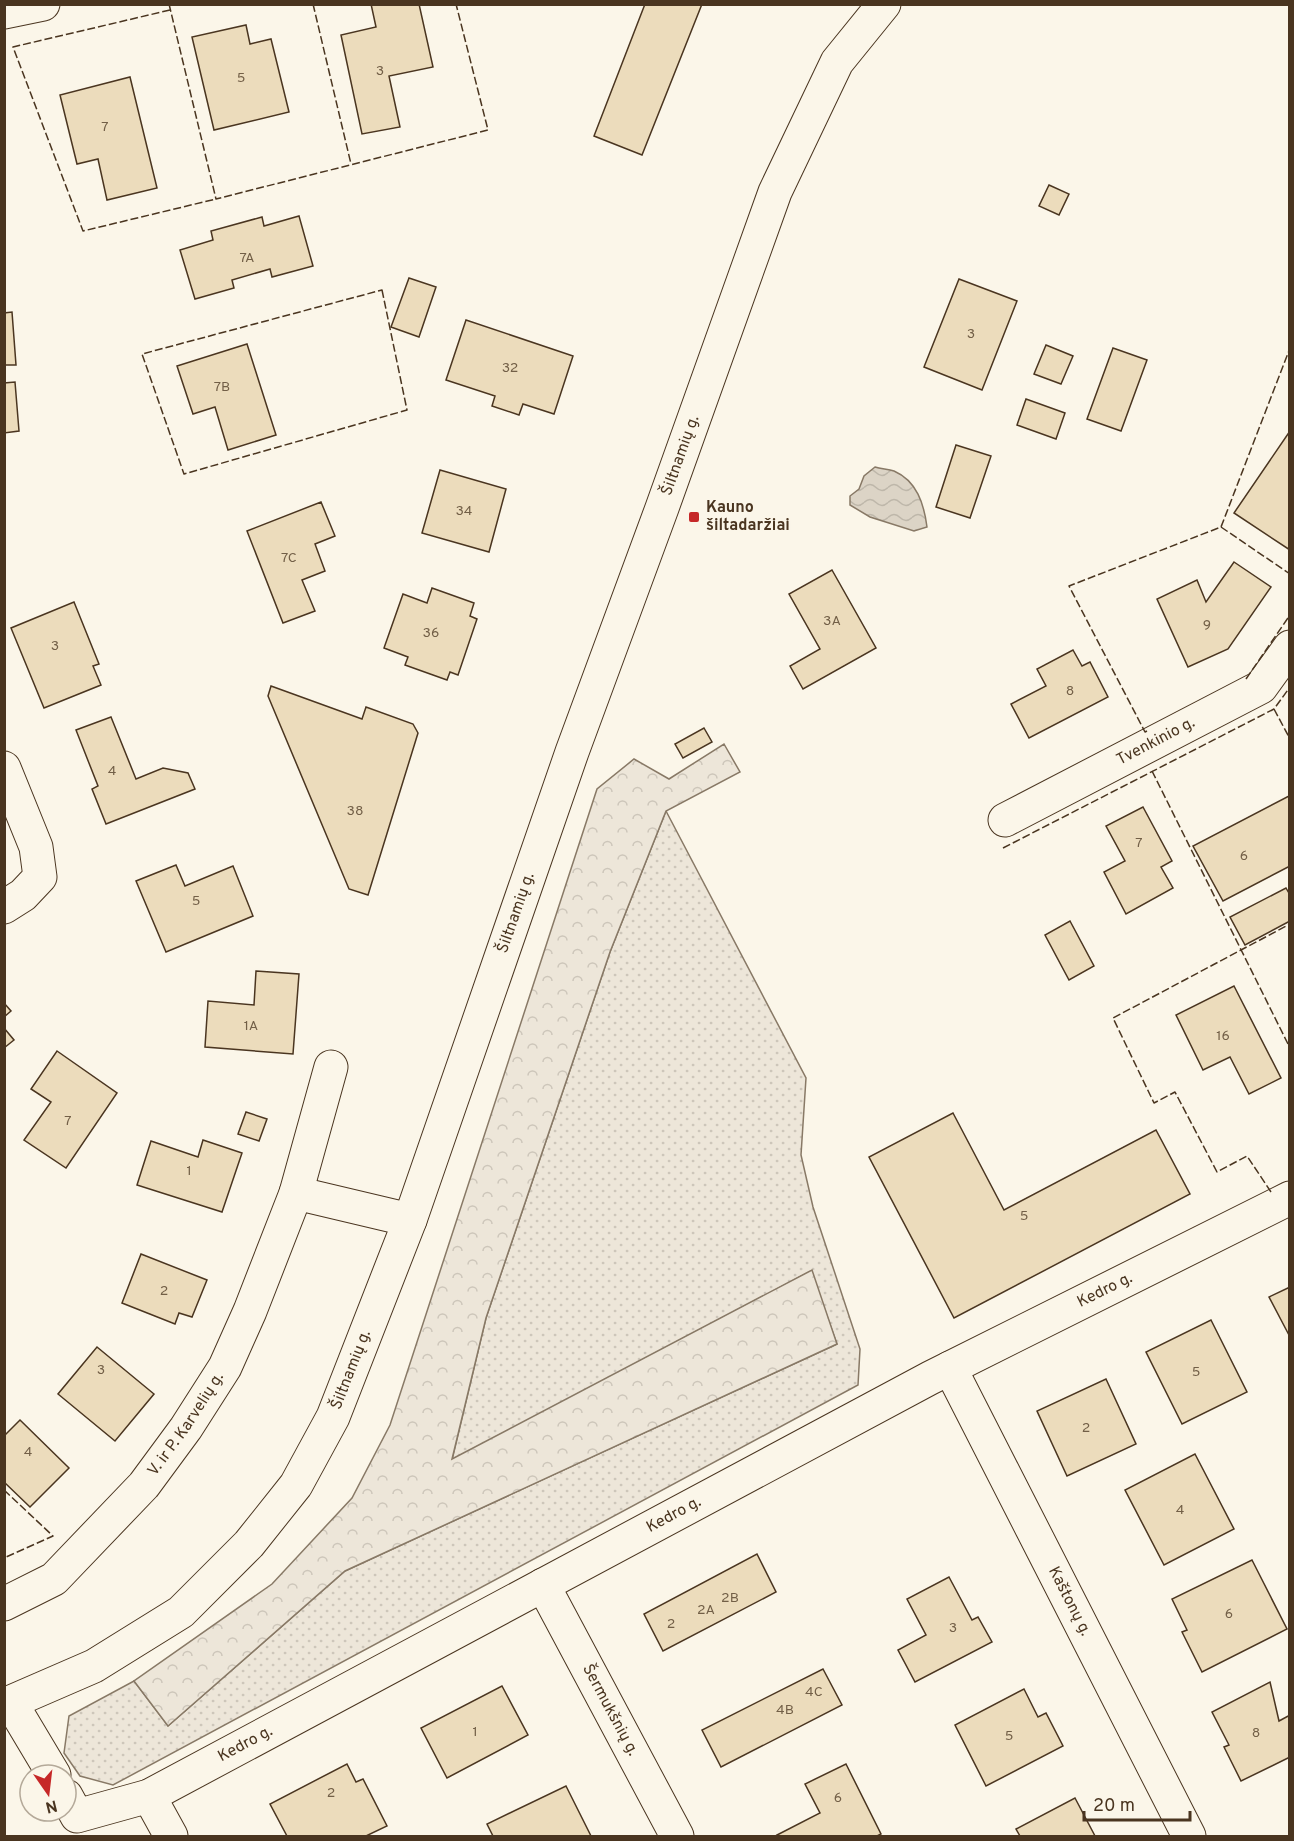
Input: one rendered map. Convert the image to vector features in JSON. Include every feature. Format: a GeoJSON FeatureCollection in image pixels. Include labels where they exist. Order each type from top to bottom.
{"type":"FeatureCollection","features":[{"type":"Feature","properties":{"kind":"street"},"geometry":{"type":"LineString","coordinates":[[4,12],[43,4]]}},
{"type":"Feature","properties":{"kind":"street","name":"Šiltnamių g."},"geometry":{"type":"LineString","coordinates":[[8,1704],[94,1666],[182,1612],[249,1544],[296,1485],[333,1417],[410,1220],[568,763],[775,192],[837,62],[884,4]]}},
{"type":"Feature","properties":{"kind":"street","name":"Tvenkinio g."},"geometry":{"type":"LineString","coordinates":[[1005,820],[1261,687],[1290,647]]}},
{"type":"Feature","properties":{"kind":"street"},"geometry":{"type":"LineString","coordinates":[[4,768],[36,847],[40,877],[23,896],[4,907]]}},
{"type":"Feature","properties":{"kind":"street","name":"V. ir P. Karvelių g."},"geometry":{"type":"LineString","coordinates":[[4,1604],[54,1579],[144,1485],[186,1428],[225,1367],[250,1311],[296,1193],[331,1067]]}},
{"type":"Feature","properties":{"kind":"street"},"geometry":{"type":"LineString","coordinates":[[296,1193],[410,1220]]}},
{"type":"Feature","properties":{"kind":"street","name":"Kedro g."},"geometry":{"type":"LineString","coordinates":[[78,1816],[149,1796],[950,1368],[1290,1198]]}},
{"type":"Feature","properties":{"kind":"street","name":"Kaštonų g."},"geometry":{"type":"LineString","coordinates":[[950,1368],[1189,1836]]}},
{"type":"Feature","properties":{"kind":"street","name":"Šermukšnių g."},"geometry":{"type":"LineString","coordinates":[[543,1585],[677,1836]]}},
{"type":"Feature","properties":{"kind":"street"},"geometry":{"type":"LineString","coordinates":[[8,1704],[46,1763]]}},
{"type":"Feature","properties":{"kind":"street"},"geometry":{"type":"LineString","coordinates":[[149,1796],[171,1836]]}},
{"type":"Feature","properties":{"kind":"green space"},"geometry":{"type":"Polygon","coordinates":[[[724,744],[740,772],[666,811],[610,952],[486,1318],[452,1459],[812,1270],[837,1344],[345,1571],[168,1726],[134,1681],[272,1584],[352,1498],[390,1425],[597,789],[634,759],[669,779],[724,744]]]}},
{"type":"Feature","properties":{"kind":"green space"},"geometry":{"type":"Polygon","coordinates":[[[666,811],[806,1078],[801,1155],[813,1207],[860,1349],[858,1385],[113,1785],[80,1776],[78,1763],[71,1763],[64,1753],[69,1716],[134,1681],[168,1726],[345,1571],[837,1344],[811,1271],[452,1460],[486,1318],[610,952],[666,811]]]}},
{"type":"Feature","properties":{"kind":"water"},"geometry":{"type":"Polygon","coordinates":[[[875,467],[902,475],[914,487],[924,510],[927,527],[914,531],[870,517],[850,505],[850,496],[859,489],[864,476],[875,467]]]}},
{"type":"Feature","properties":{"kind":"building"},"geometry":{"type":"Polygon","coordinates":[[[371,4],[419,4],[433,67],[389,76],[400,127],[362,134],[341,35],[376,27],[371,4]]]}},
{"type":"Feature","properties":{"kind":"building"},"geometry":{"type":"Polygon","coordinates":[[[645,4],[702,4],[642,155],[594,136],[645,4]]]}},
{"type":"Feature","properties":{"kind":"building"},"geometry":{"type":"Polygon","coordinates":[[[246,25],[250,44],[271,39],[289,112],[214,130],[192,37],[246,25]]]}},
{"type":"Feature","properties":{"kind":"building"},"geometry":{"type":"Polygon","coordinates":[[[130,77],[157,188],[107,200],[98,159],[77,164],[60,95],[130,77]]]}},
{"type":"Feature","properties":{"kind":"building"},"geometry":{"type":"Polygon","coordinates":[[[1049,185],[1069,194],[1059,215],[1039,206],[1049,185]]]}},
{"type":"Feature","properties":{"kind":"building"},"geometry":{"type":"Polygon","coordinates":[[[299,216],[313,266],[272,277],[270,269],[232,280],[234,288],[195,299],[180,250],[213,240],[211,231],[262,217],[264,226],[299,216]]]}},
{"type":"Feature","properties":{"kind":"building"},"geometry":{"type":"Polygon","coordinates":[[[409,278],[436,287],[419,337],[391,327],[409,278]]]}},
{"type":"Feature","properties":{"kind":"building"},"geometry":{"type":"Polygon","coordinates":[[[959,279],[1017,301],[982,390],[924,367],[959,279]]]}},
{"type":"Feature","properties":{"kind":"building"},"geometry":{"type":"Polygon","coordinates":[[[12,312],[16,365],[4,365],[4,313],[12,312]]]}},
{"type":"Feature","properties":{"kind":"building"},"geometry":{"type":"Polygon","coordinates":[[[466,320],[573,356],[554,414],[523,404],[519,415],[492,406],[495,396],[446,380],[466,320]]]}},
{"type":"Feature","properties":{"kind":"building"},"geometry":{"type":"Polygon","coordinates":[[[247,344],[276,435],[228,450],[215,407],[193,414],[177,366],[247,344]]]}},
{"type":"Feature","properties":{"kind":"building"},"geometry":{"type":"Polygon","coordinates":[[[1046,345],[1073,356],[1061,384],[1034,374],[1046,345]]]}},
{"type":"Feature","properties":{"kind":"building"},"geometry":{"type":"Polygon","coordinates":[[[1113,348],[1147,360],[1121,431],[1087,419],[1113,348]]]}},
{"type":"Feature","properties":{"kind":"building"},"geometry":{"type":"Polygon","coordinates":[[[15,382],[19,431],[4,433],[4,383],[15,382]]]}},
{"type":"Feature","properties":{"kind":"building"},"geometry":{"type":"Polygon","coordinates":[[[1026,399],[1065,413],[1056,439],[1017,425],[1026,399]]]}},
{"type":"Feature","properties":{"kind":"building"},"geometry":{"type":"Polygon","coordinates":[[[1290,431],[1290,550],[1234,513],[1290,431]]]}},
{"type":"Feature","properties":{"kind":"building"},"geometry":{"type":"Polygon","coordinates":[[[956,445],[991,456],[970,518],[936,507],[956,445]]]}},
{"type":"Feature","properties":{"kind":"building"},"geometry":{"type":"Polygon","coordinates":[[[440,470],[506,489],[489,552],[422,533],[440,470]]]}},
{"type":"Feature","properties":{"kind":"building"},"geometry":{"type":"Polygon","coordinates":[[[321,502],[335,536],[315,544],[325,571],[302,580],[315,611],[283,623],[247,531],[321,502]]]}},
{"type":"Feature","properties":{"kind":"building"},"geometry":{"type":"Polygon","coordinates":[[[1234,562],[1271,587],[1228,649],[1188,667],[1157,599],[1197,580],[1206,602],[1234,562]]]}},
{"type":"Feature","properties":{"kind":"building"},"geometry":{"type":"Polygon","coordinates":[[[832,570],[876,648],[803,689],[790,666],[820,649],[789,594],[832,570]]]}},
{"type":"Feature","properties":{"kind":"building"},"geometry":{"type":"Polygon","coordinates":[[[432,588],[474,603],[470,616],[477,619],[458,675],[450,672],[447,680],[405,665],[408,657],[384,648],[403,594],[427,603],[432,588]]]}},
{"type":"Feature","properties":{"kind":"building"},"geometry":{"type":"Polygon","coordinates":[[[74,602],[99,664],[93,666],[101,685],[44,708],[11,628],[74,602]]]}},
{"type":"Feature","properties":{"kind":"building"},"geometry":{"type":"Polygon","coordinates":[[[1073,650],[1082,666],[1090,662],[1108,697],[1029,738],[1011,704],[1046,686],[1037,669],[1073,650]]]}},
{"type":"Feature","properties":{"kind":"building"},"geometry":{"type":"Polygon","coordinates":[[[271,686],[362,719],[366,707],[413,724],[418,733],[368,895],[349,889],[268,696],[271,686]]]}},
{"type":"Feature","properties":{"kind":"building"},"geometry":{"type":"Polygon","coordinates":[[[111,717],[136,779],[163,768],[188,773],[195,789],[106,824],[92,789],[98,786],[76,730],[111,717]]]}},
{"type":"Feature","properties":{"kind":"building"},"geometry":{"type":"Polygon","coordinates":[[[704,728],[712,742],[683,758],[675,744],[704,728]]]}},
{"type":"Feature","properties":{"kind":"building"},"geometry":{"type":"Polygon","coordinates":[[[1289,796],[1290,866],[1223,901],[1193,846],[1289,796]]]}},
{"type":"Feature","properties":{"kind":"building"},"geometry":{"type":"Polygon","coordinates":[[[1143,807],[1172,861],[1161,867],[1173,888],[1126,914],[1104,872],[1125,861],[1106,826],[1143,807]]]}},
{"type":"Feature","properties":{"kind":"building"},"geometry":{"type":"Polygon","coordinates":[[[176,865],[185,886],[233,866],[253,916],[166,952],[136,881],[176,865]]]}},
{"type":"Feature","properties":{"kind":"building"},"geometry":{"type":"Polygon","coordinates":[[[1286,888],[1290,895],[1290,921],[1245,945],[1230,917],[1286,888]]]}},
{"type":"Feature","properties":{"kind":"building"},"geometry":{"type":"Polygon","coordinates":[[[1070,921],[1094,966],[1069,980],[1045,935],[1070,921]]]}},
{"type":"Feature","properties":{"kind":"building"},"geometry":{"type":"Polygon","coordinates":[[[256,971],[299,974],[293,1054],[205,1047],[208,1001],[254,1005],[256,971]]]}},
{"type":"Feature","properties":{"kind":"building"},"geometry":{"type":"Polygon","coordinates":[[[1234,986],[1281,1078],[1249,1094],[1230,1057],[1203,1070],[1176,1015],[1234,986]]]}},
{"type":"Feature","properties":{"kind":"building"},"geometry":{"type":"Polygon","coordinates":[[[4,1003],[11,1011],[4,1017],[4,1003]]]}},
{"type":"Feature","properties":{"kind":"building"},"geometry":{"type":"Polygon","coordinates":[[[4,1028],[14,1040],[4,1048],[4,1028]]]}},
{"type":"Feature","properties":{"kind":"building"},"geometry":{"type":"Polygon","coordinates":[[[57,1051],[117,1093],[66,1168],[24,1140],[51,1102],[31,1089],[57,1051]]]}},
{"type":"Feature","properties":{"kind":"building"},"geometry":{"type":"Polygon","coordinates":[[[246,1112],[267,1119],[259,1141],[238,1134],[246,1112]]]}},
{"type":"Feature","properties":{"kind":"building"},"geometry":{"type":"Polygon","coordinates":[[[953,1113],[1004,1210],[1156,1130],[1190,1194],[954,1318],[869,1157],[953,1113]]]}},
{"type":"Feature","properties":{"kind":"building"},"geometry":{"type":"Polygon","coordinates":[[[203,1140],[242,1153],[222,1212],[137,1185],[151,1141],[198,1157],[203,1140]]]}},
{"type":"Feature","properties":{"kind":"building"},"geometry":{"type":"Polygon","coordinates":[[[141,1254],[207,1280],[192,1317],[179,1313],[175,1324],[122,1303],[141,1254]]]}},
{"type":"Feature","properties":{"kind":"building"},"geometry":{"type":"Polygon","coordinates":[[[1290,1287],[1290,1337],[1269,1297],[1290,1287]]]}},
{"type":"Feature","properties":{"kind":"building"},"geometry":{"type":"Polygon","coordinates":[[[1211,1320],[1247,1392],[1182,1424],[1146,1352],[1211,1320]]]}},
{"type":"Feature","properties":{"kind":"building"},"geometry":{"type":"Polygon","coordinates":[[[97,1347],[154,1394],[115,1441],[58,1394],[97,1347]]]}},
{"type":"Feature","properties":{"kind":"building"},"geometry":{"type":"Polygon","coordinates":[[[1106,1379],[1136,1444],[1067,1476],[1037,1411],[1106,1379]]]}},
{"type":"Feature","properties":{"kind":"building"},"geometry":{"type":"Polygon","coordinates":[[[20,1420],[69,1468],[30,1507],[4,1482],[4,1436],[20,1420]]]}},
{"type":"Feature","properties":{"kind":"building"},"geometry":{"type":"Polygon","coordinates":[[[1195,1454],[1234,1529],[1164,1565],[1125,1490],[1195,1454]]]}},
{"type":"Feature","properties":{"kind":"building"},"geometry":{"type":"Polygon","coordinates":[[[757,1554],[776,1592],[663,1651],[644,1614],[757,1554]]]}},
{"type":"Feature","properties":{"kind":"building"},"geometry":{"type":"Polygon","coordinates":[[[1252,1560],[1287,1629],[1202,1672],[1182,1632],[1187,1630],[1172,1599],[1252,1560]]]}},
{"type":"Feature","properties":{"kind":"building"},"geometry":{"type":"Polygon","coordinates":[[[949,1577],[972,1620],[978,1617],[992,1642],[915,1682],[898,1650],[926,1635],[907,1599],[949,1577]]]}},
{"type":"Feature","properties":{"kind":"building"},"geometry":{"type":"Polygon","coordinates":[[[823,1669],[842,1705],[721,1767],[702,1730],[823,1669]]]}},
{"type":"Feature","properties":{"kind":"building"},"geometry":{"type":"Polygon","coordinates":[[[1270,1682],[1279,1721],[1290,1715],[1290,1757],[1241,1781],[1224,1747],[1229,1745],[1212,1712],[1270,1682]]]}},
{"type":"Feature","properties":{"kind":"building"},"geometry":{"type":"Polygon","coordinates":[[[502,1686],[528,1735],[447,1778],[421,1728],[502,1686]]]}},
{"type":"Feature","properties":{"kind":"building"},"geometry":{"type":"Polygon","coordinates":[[[1024,1689],[1038,1717],[1046,1713],[1063,1746],[986,1786],[955,1725],[1024,1689]]]}},
{"type":"Feature","properties":{"kind":"building"},"geometry":{"type":"Polygon","coordinates":[[[347,1764],[356,1782],[363,1779],[387,1826],[366,1836],[287,1836],[270,1804],[347,1764]]]}},
{"type":"Feature","properties":{"kind":"building"},"geometry":{"type":"Polygon","coordinates":[[[846,1764],[881,1834],[877,1836],[778,1836],[820,1813],[805,1784],[846,1764]]]}},
{"type":"Feature","properties":{"kind":"building"},"geometry":{"type":"Polygon","coordinates":[[[566,1786],[591,1836],[493,1836],[487,1824],[566,1786]]]}},
{"type":"Feature","properties":{"kind":"building"},"geometry":{"type":"Polygon","coordinates":[[[1075,1798],[1095,1836],[1020,1836],[1016,1829],[1075,1798]]]}},
{"type":"Feature","properties":{"kind":"fence"},"geometry":{"type":"LineString","coordinates":[[169,4],[216,199],[488,130],[456,4]]}},
{"type":"Feature","properties":{"kind":"fence"},"geometry":{"type":"LineString","coordinates":[[313,4],[351,164]]}},
{"type":"Feature","properties":{"kind":"fence"},"geometry":{"type":"LineString","coordinates":[[170,10],[13,47],[83,231],[216,199]]}},
{"type":"Feature","properties":{"kind":"fence"},"geometry":{"type":"LineString","coordinates":[[382,290],[407,410],[184,474],[142,354],[382,290]]}},
{"type":"Feature","properties":{"kind":"fence"},"geometry":{"type":"LineString","coordinates":[[1147,731],[1145,732],[1069,586],[1221,527],[1290,348]]}},
{"type":"Feature","properties":{"kind":"fence"},"geometry":{"type":"LineString","coordinates":[[1221,527],[1290,574]]}},
{"type":"Feature","properties":{"kind":"fence"},"geometry":{"type":"LineString","coordinates":[[1246,679],[1290,615]]}},
{"type":"Feature","properties":{"kind":"fence"},"geometry":{"type":"LineString","coordinates":[[1003,848],[1274,709],[1290,687]]}},
{"type":"Feature","properties":{"kind":"fence"},"geometry":{"type":"LineString","coordinates":[[1274,709],[1290,739]]}},
{"type":"Feature","properties":{"kind":"fence"},"geometry":{"type":"LineString","coordinates":[[1152,771],[1290,1048]]}},
{"type":"Feature","properties":{"kind":"fence"},"geometry":{"type":"LineString","coordinates":[[1271,1192],[1247,1156],[1217,1172],[1175,1092],[1154,1103],[1113,1018],[1290,924]]}},
{"type":"Feature","properties":{"kind":"fence"},"geometry":{"type":"LineString","coordinates":[[4,1490],[53,1536],[4,1558]]}},
{"type":"Feature","properties":{"kind":"place","name":"Kauno šiltadaržiai"},"geometry":{"type":"Point","coordinates":[694,517]}}]}
